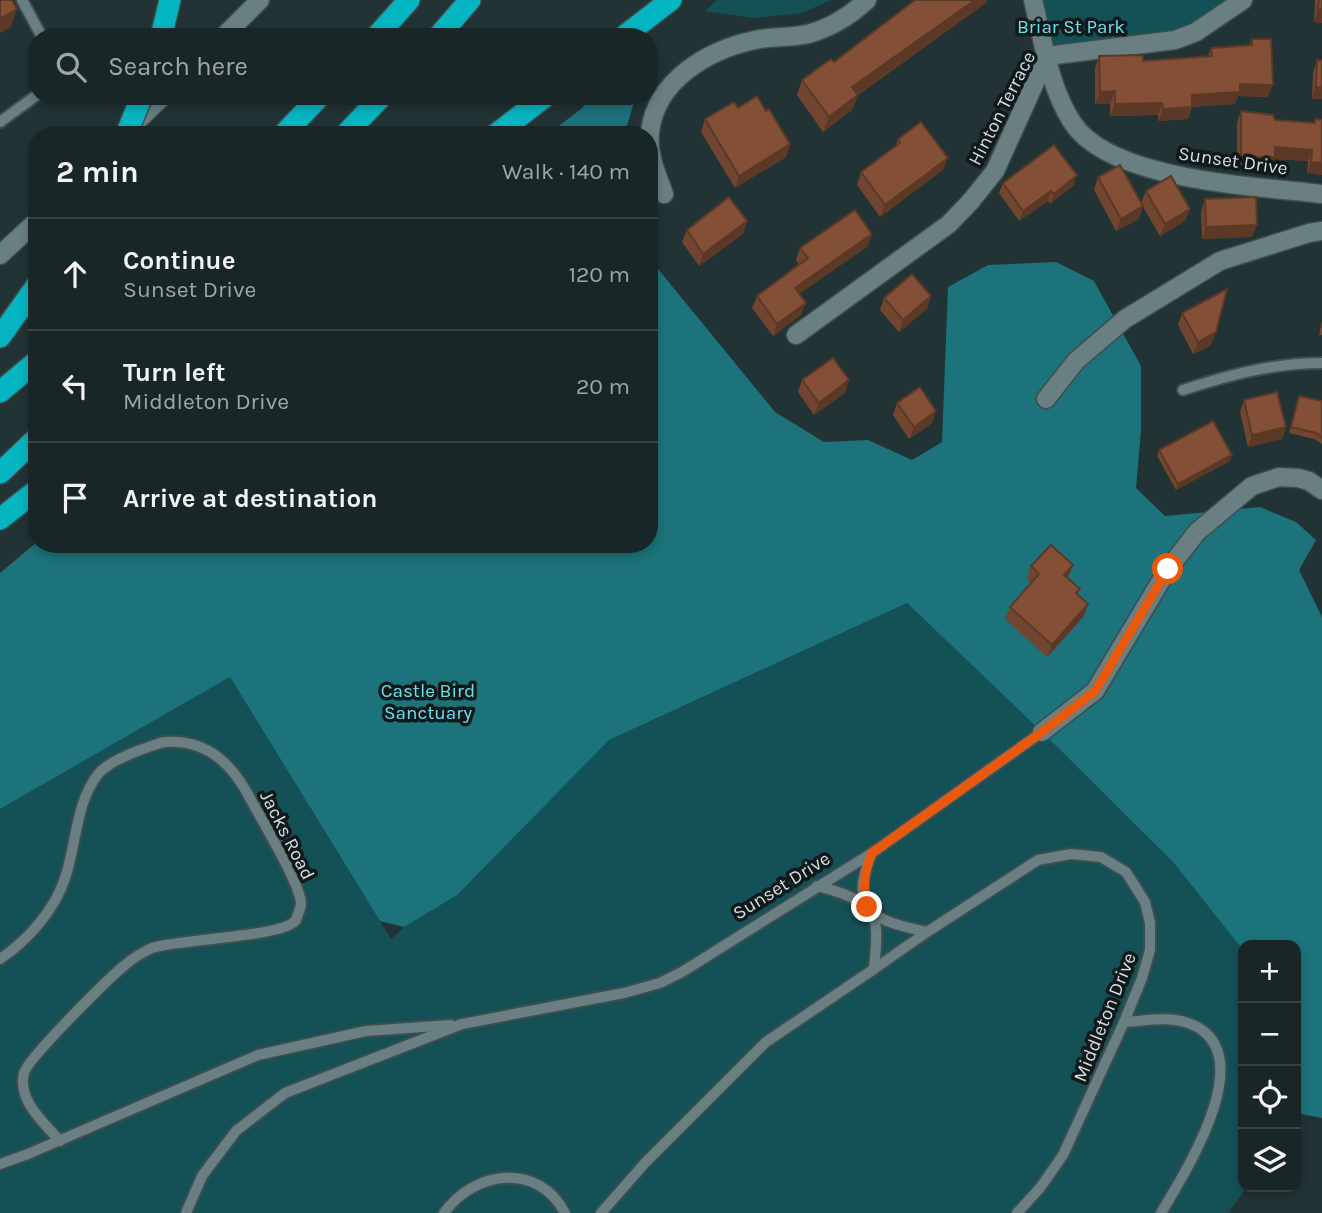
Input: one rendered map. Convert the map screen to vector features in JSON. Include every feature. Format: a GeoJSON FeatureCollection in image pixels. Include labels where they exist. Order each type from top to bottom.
{"type":"FeatureCollection","features":[{"type":"Feature","properties":{"kind":"highway"},"geometry":{"type":"LineString","coordinates":[[163,28],[170,0]]}},
{"type":"Feature","properties":{"kind":"highway"},"geometry":{"type":"LineString","coordinates":[[384,28],[409,0]]}},
{"type":"Feature","properties":{"kind":"highway"},"geometry":{"type":"LineString","coordinates":[[447,28],[470,0]]}},
{"type":"Feature","properties":{"kind":"highway"},"geometry":{"type":"LineString","coordinates":[[635,28],[671,0]]}},
{"type":"Feature","properties":{"kind":"highway"},"geometry":{"type":"LineString","coordinates":[[129,126],[138,105]]}},
{"type":"Feature","properties":{"kind":"highway"},"geometry":{"type":"LineString","coordinates":[[292,126],[311,105]]}},
{"type":"Feature","properties":{"kind":"highway"},"geometry":{"type":"LineString","coordinates":[[354,126],[373,105]]}},
{"type":"Feature","properties":{"kind":"highway"},"geometry":{"type":"LineString","coordinates":[[507,126],[533,105]]}},
{"type":"Feature","properties":{"kind":"highway"},"geometry":{"type":"LineString","coordinates":[[5,330],[28,298]]}},
{"type":"Feature","properties":{"kind":"highway"},"geometry":{"type":"LineString","coordinates":[[0,392],[28,369]]}},
{"type":"Feature","properties":{"kind":"highway"},"geometry":{"type":"LineString","coordinates":[[0,473],[28,447]]}},
{"type":"Feature","properties":{"kind":"highway"},"geometry":{"type":"LineString","coordinates":[[0,519],[28,497]]}},
{"type":"Feature","properties":{"kind":"street"},"geometry":{"type":"LineString","coordinates":[[658,103],[673,81],[724,49],[756,40],[807,34],[835,24],[867,0]]}},
{"type":"Feature","properties":{"kind":"street","name":"Sunset Drive"},"geometry":{"type":"LineString","coordinates":[[1033,0],[1057,93],[1072,124],[1090,142],[1119,158],[1189,179],[1322,194]]}},
{"type":"Feature","properties":{"kind":"street"},"geometry":{"type":"LineString","coordinates":[[232,28],[258,1]]}},
{"type":"Feature","properties":{"kind":"street","name":"Hinton Terrace"},"geometry":{"type":"LineString","coordinates":[[796,335],[949,224],[971,201],[995,171],[1047,56],[1175,40],[1196,33],[1233,4]]}},
{"type":"Feature","properties":{"kind":"street"},"geometry":{"type":"LineString","coordinates":[[134,126],[154,105]]}},
{"type":"Feature","properties":{"kind":"street"},"geometry":{"type":"LineString","coordinates":[[652,126],[657,105]]}},
{"type":"Feature","properties":{"kind":"street"},"geometry":{"type":"LineString","coordinates":[[658,176],[664,194]]}},
{"type":"Feature","properties":{"kind":"street"},"geometry":{"type":"LineString","coordinates":[[0,255],[28,229]]}},
{"type":"Feature","properties":{"kind":"street"},"geometry":{"type":"LineString","coordinates":[[1046,399],[1076,361],[1125,319],[1192,277],[1220,261],[1322,231]]}},
{"type":"Feature","properties":{"kind":"street","name":"Sunset Drive"},"geometry":{"type":"LineString","coordinates":[[1042,732],[1095,691],[1168,569],[1197,532],[1252,486],[1279,477],[1298,478],[1309,481],[1322,490]]}},
{"type":"Feature","properties":{"kind":"lane"},"geometry":{"type":"LineString","coordinates":[[22,0],[37,28]]}},
{"type":"Feature","properties":{"kind":"lane"},"geometry":{"type":"LineString","coordinates":[[0,122],[28,102]]}},
{"type":"Feature","properties":{"kind":"lane"},"geometry":{"type":"LineString","coordinates":[[1183,390],[1237,372],[1322,362]]}},
{"type":"Feature","properties":{"kind":"lane","name":"Sunset Drive"},"geometry":{"type":"LineString","coordinates":[[186,1213],[202,1176],[236,1131],[285,1093],[462,1024],[624,993],[660,983],[682,972],[872,853],[1042,732]]}},
{"type":"Feature","properties":{"kind":"lane","name":"Jacks Road"},"geometry":{"type":"LineString","coordinates":[[0,959],[13,950],[48,913],[65,879],[86,794],[100,771],[128,754],[165,742],[201,747],[218,755],[242,783],[294,882],[301,904],[295,921],[289,928],[151,949],[126,964],[45,1044],[24,1072],[24,1090],[33,1111],[60,1141]]}},
{"type":"Feature","properties":{"kind":"lane"},"geometry":{"type":"LineString","coordinates":[[872,853],[864,871],[864,889],[867,907],[877,926],[874,969]]}},
{"type":"Feature","properties":{"kind":"lane","name":"Middleton Drive"},"geometry":{"type":"LineString","coordinates":[[601,1213],[645,1163],[766,1042],[1038,860],[1071,853],[1101,857],[1126,872],[1145,902],[1150,923],[1150,950],[1124,1023],[1063,1155],[1040,1188],[1017,1213]]}},
{"type":"Feature","properties":{"kind":"lane"},"geometry":{"type":"LineString","coordinates":[[817,886],[843,892],[867,907],[876,917],[891,924],[927,932]]}},
{"type":"Feature","properties":{"kind":"lane"},"geometry":{"type":"LineString","coordinates":[[1124,1023],[1164,1019],[1187,1022],[1207,1032],[1220,1052],[1221,1083],[1198,1146],[1161,1213]]}},
{"type":"Feature","properties":{"kind":"lane"},"geometry":{"type":"LineString","coordinates":[[0,1164],[60,1141],[258,1055],[366,1031],[462,1024]]}},
{"type":"Feature","properties":{"kind":"lane"},"geometry":{"type":"LineString","coordinates":[[444,1213],[456,1197],[491,1178],[528,1179],[559,1201],[565,1213]]}},
{"type":"Feature","properties":{"kind":"green space"},"geometry":{"type":"Polygon","coordinates":[[[717,0],[831,0],[802,13],[754,18],[705,11],[717,0]]]}},
{"type":"Feature","properties":{"kind":"green space","name":"Briar St Park"},"geometry":{"type":"Polygon","coordinates":[[[1033,0],[1226,0],[1230,11],[1196,32],[1047,56],[1033,0]]]}},
{"type":"Feature","properties":{"kind":"green space"},"geometry":{"type":"Polygon","coordinates":[[[585,105],[633,105],[627,126],[559,126],[585,105]]]}},
{"type":"Feature","properties":{"kind":"green space","name":"Castle Bird Sanctuary"},"geometry":{"type":"Polygon","coordinates":[[[1056,262],[1094,281],[1141,366],[1141,430],[1136,488],[1165,516],[1260,507],[1296,522],[1316,540],[1299,570],[1322,617],[1322,1118],[1301,1114],[1301,940],[1238,940],[1238,944],[1173,862],[907,603],[609,740],[457,895],[404,927],[380,921],[230,677],[0,809],[0,573],[28,550],[28,553],[658,553],[658,269],[775,412],[824,442],[868,440],[912,460],[942,442],[948,287],[988,265],[1056,262]]]}},
{"type":"Feature","properties":{"kind":"green space"},"geometry":{"type":"Polygon","coordinates":[[[907,603],[1173,862],[1238,944],[1238,1192],[1243,1192],[1228,1213],[0,1213],[0,809],[230,677],[391,939],[609,740],[907,603]]]}},
{"type":"Feature","properties":{"kind":"building"},"geometry":{"type":"Polygon","coordinates":[[[0,0],[12,0],[17,9],[0,19],[0,0]]]}},
{"type":"Feature","properties":{"kind":"building"},"geometry":{"type":"Polygon","coordinates":[[[915,0],[975,0],[852,87],[858,95],[829,117],[802,80],[831,59],[834,62],[915,0]]]}},
{"type":"Feature","properties":{"kind":"building"},"geometry":{"type":"Polygon","coordinates":[[[1319,0],[1322,0],[1322,10],[1318,10],[1319,0]]]}},
{"type":"Feature","properties":{"kind":"building"},"geometry":{"type":"Polygon","coordinates":[[[1252,39],[1271,39],[1273,85],[1240,84],[1240,92],[1192,95],[1192,107],[1163,109],[1162,103],[1115,104],[1115,91],[1100,92],[1099,56],[1143,55],[1143,61],[1212,56],[1211,48],[1252,45],[1252,39]]]}},
{"type":"Feature","properties":{"kind":"building"},"geometry":{"type":"Polygon","coordinates":[[[1317,60],[1322,61],[1322,87],[1316,87],[1317,60]]]}},
{"type":"Feature","properties":{"kind":"building"},"geometry":{"type":"Polygon","coordinates":[[[757,96],[766,111],[769,109],[790,144],[739,176],[705,119],[734,102],[738,108],[757,96]]]}},
{"type":"Feature","properties":{"kind":"building"},"geometry":{"type":"Polygon","coordinates":[[[1241,111],[1273,115],[1275,120],[1315,123],[1315,119],[1322,120],[1322,163],[1311,162],[1312,150],[1275,147],[1275,157],[1241,157],[1241,111]]]}},
{"type":"Feature","properties":{"kind":"building"},"geometry":{"type":"Polygon","coordinates":[[[921,122],[948,158],[885,205],[861,172],[900,143],[898,139],[921,122]]]}},
{"type":"Feature","properties":{"kind":"building"},"geometry":{"type":"Polygon","coordinates":[[[1054,145],[1077,175],[1054,194],[1051,191],[1023,211],[1003,183],[1054,145]]]}},
{"type":"Feature","properties":{"kind":"building"},"geometry":{"type":"Polygon","coordinates":[[[1120,165],[1143,206],[1121,219],[1098,177],[1120,165]]]}},
{"type":"Feature","properties":{"kind":"building"},"geometry":{"type":"Polygon","coordinates":[[[1171,176],[1190,209],[1165,224],[1146,191],[1171,176]]]}},
{"type":"Feature","properties":{"kind":"building"},"geometry":{"type":"Polygon","coordinates":[[[729,197],[747,221],[703,254],[687,230],[729,197]]]}},
{"type":"Feature","properties":{"kind":"building"},"geometry":{"type":"Polygon","coordinates":[[[1256,197],[1257,225],[1206,227],[1205,199],[1256,197]]]}},
{"type":"Feature","properties":{"kind":"building"},"geometry":{"type":"Polygon","coordinates":[[[855,210],[872,234],[795,288],[806,303],[777,324],[757,296],[808,258],[800,248],[855,210]]]}},
{"type":"Feature","properties":{"kind":"building"},"geometry":{"type":"Polygon","coordinates":[[[912,274],[931,296],[903,320],[884,298],[912,274]]]}},
{"type":"Feature","properties":{"kind":"building"},"geometry":{"type":"Polygon","coordinates":[[[1227,289],[1216,332],[1198,342],[1182,313],[1227,289]]]}},
{"type":"Feature","properties":{"kind":"building"},"geometry":{"type":"Polygon","coordinates":[[[833,358],[849,380],[819,403],[802,380],[833,358]]]}},
{"type":"Feature","properties":{"kind":"building"},"geometry":{"type":"Polygon","coordinates":[[[920,387],[936,411],[914,427],[897,403],[920,387]]]}},
{"type":"Feature","properties":{"kind":"building"},"geometry":{"type":"Polygon","coordinates":[[[1277,392],[1286,427],[1252,435],[1244,400],[1277,392]]]}},
{"type":"Feature","properties":{"kind":"building"},"geometry":{"type":"Polygon","coordinates":[[[1299,396],[1322,401],[1322,437],[1291,427],[1299,396]]]}},
{"type":"Feature","properties":{"kind":"building"},"geometry":{"type":"Polygon","coordinates":[[[1213,421],[1232,455],[1178,484],[1159,450],[1213,421]]]}},
{"type":"Feature","properties":{"kind":"building"},"geometry":{"type":"Polygon","coordinates":[[[1051,545],[1073,565],[1064,575],[1080,589],[1076,593],[1088,604],[1052,645],[1010,607],[1039,574],[1031,566],[1051,545]]]}},
{"type":"Feature","properties":{"kind":"route"},"geometry":{"type":"LineString","coordinates":[[867,907],[864,871],[872,853],[1095,691],[1168,569]]}}]}
